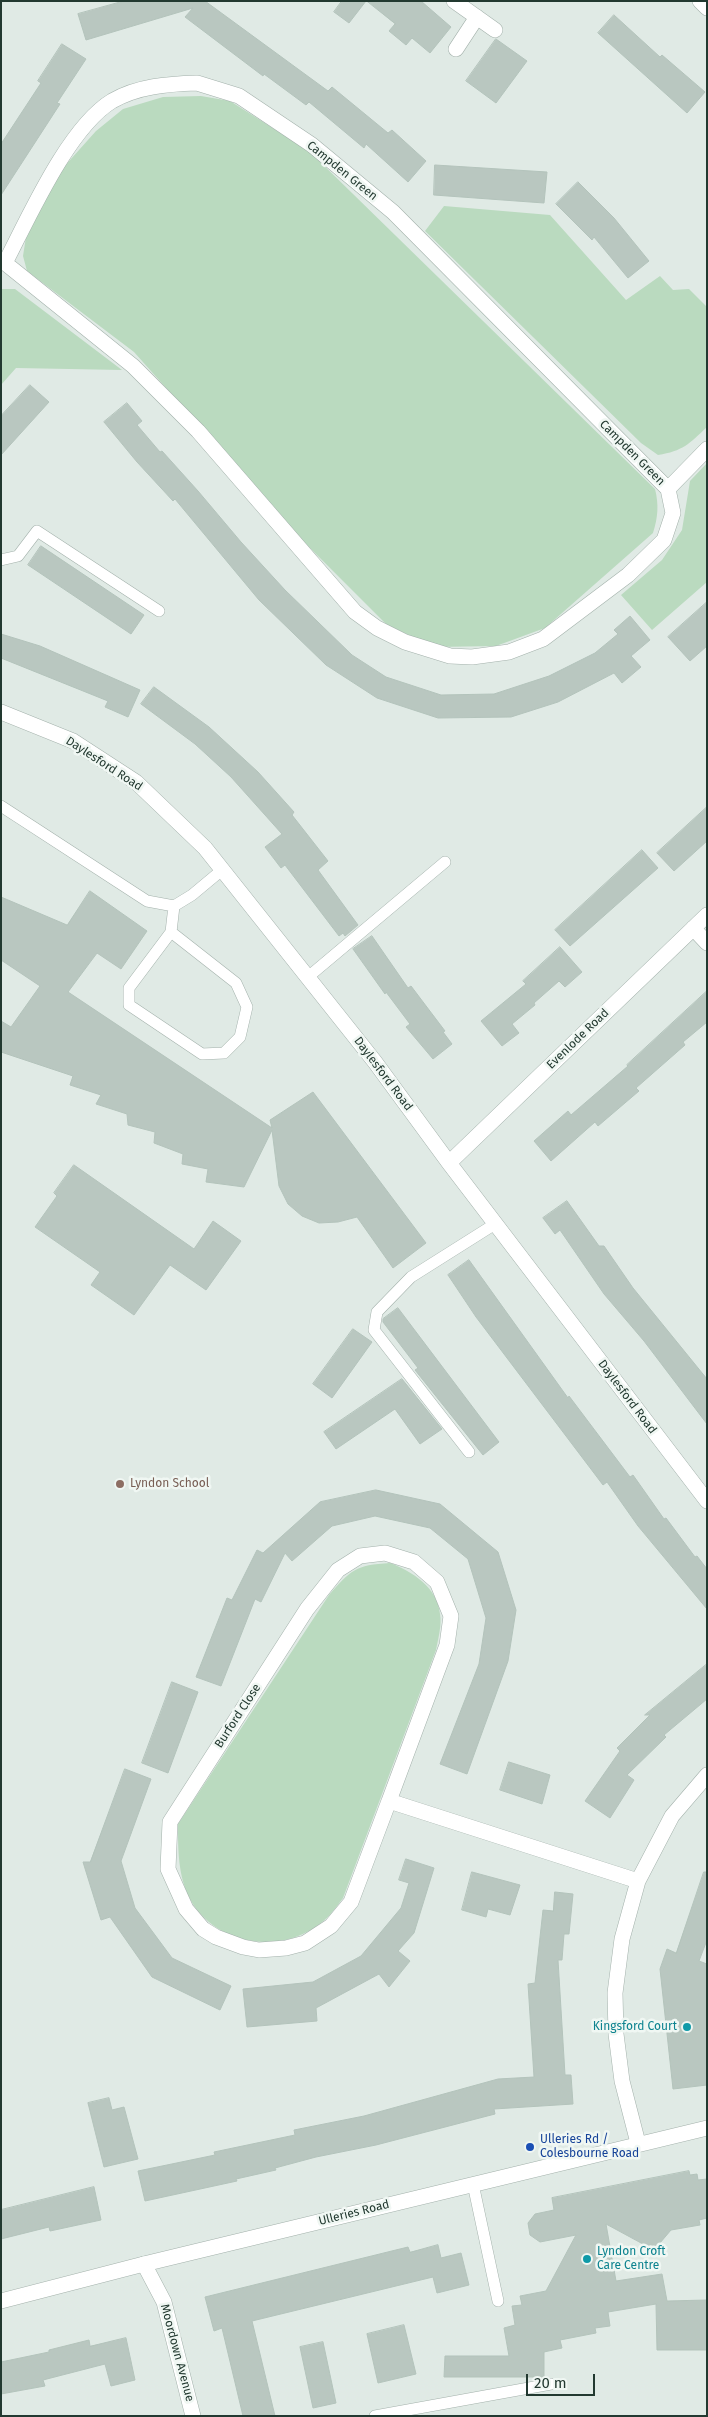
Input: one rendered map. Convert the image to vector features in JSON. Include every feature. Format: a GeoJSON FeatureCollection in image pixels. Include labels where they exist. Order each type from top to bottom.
{"type":"FeatureCollection","features":[{"type":"Feature","properties":{"kind":"street"},"geometry":{"type":"LineString","coordinates":[[454,1],[495,30]]}},
{"type":"Feature","properties":{"kind":"street"},"geometry":{"type":"LineString","coordinates":[[700,1],[707,8]]}},
{"type":"Feature","properties":{"kind":"street"},"geometry":{"type":"LineString","coordinates":[[456,49],[477,18]]}},
{"type":"Feature","properties":{"kind":"street","name":"Campden Green"},"geometry":{"type":"LineString","coordinates":[[166,84],[197,84],[239,96],[312,145],[392,212],[668,489],[673,513],[664,540],[628,575],[543,639],[509,652],[472,657],[431,652],[377,628],[355,612],[198,431],[133,366],[3,265],[55,166],[87,124],[112,102],[144,88],[166,84]]}},
{"type":"Feature","properties":{"kind":"street","name":"Campden Green"},"geometry":{"type":"LineString","coordinates":[[668,489],[707,449]]}},
{"type":"Feature","properties":{"kind":"street","name":"Daylesford Road"},"geometry":{"type":"LineString","coordinates":[[1,712],[73,741],[136,782],[205,848],[375,1062],[449,1164],[707,1501]]}},
{"type":"Feature","properties":{"kind":"street","name":"Evenlode Road"},"geometry":{"type":"LineString","coordinates":[[449,1164],[707,915]]}},
{"type":"Feature","properties":{"kind":"street"},"geometry":{"type":"LineString","coordinates":[[692,928],[707,943]]}},
{"type":"Feature","properties":{"kind":"street","name":"Burford Close"},"geometry":{"type":"LineString","coordinates":[[385,1553],[414,1562],[436,1582],[451,1616],[447,1645],[389,1801],[351,1902],[330,1926],[305,1943],[286,1948],[259,1950],[216,1938],[203,1929],[186,1909],[168,1869],[170,1822],[307,1608],[338,1570],[360,1556],[385,1553]]}},
{"type":"Feature","properties":{"kind":"street"},"geometry":{"type":"LineString","coordinates":[[638,2143],[618,2060],[615,1993],[622,1938],[638,1881],[672,1816],[707,1775]]}},
{"type":"Feature","properties":{"kind":"street"},"geometry":{"type":"LineString","coordinates":[[389,1801],[638,1881]]}},
{"type":"Feature","properties":{"kind":"street","name":"Ulleries Road"},"geometry":{"type":"LineString","coordinates":[[1,2301],[144,2264],[638,2143],[707,2128]]}},
{"type":"Feature","properties":{"kind":"street","name":"Moordown Avenue"},"geometry":{"type":"LineString","coordinates":[[144,2264],[164,2302],[193,2416]]}},
{"type":"Feature","properties":{"kind":"lane"},"geometry":{"type":"LineString","coordinates":[[1,560],[18,556],[37,531],[158,611]]}},
{"type":"Feature","properties":{"kind":"lane"},"geometry":{"type":"LineString","coordinates":[[1,806],[147,902],[174,906],[192,895],[222,870]]}},
{"type":"Feature","properties":{"kind":"lane"},"geometry":{"type":"LineString","coordinates":[[308,977],[444,862]]}},
{"type":"Feature","properties":{"kind":"lane"},"geometry":{"type":"LineString","coordinates":[[171,932],[236,983],[247,1007],[240,1037],[224,1053],[202,1054],[130,1006],[129,988],[171,932],[174,906]]}},
{"type":"Feature","properties":{"kind":"lane"},"geometry":{"type":"LineString","coordinates":[[469,1452],[374,1330],[377,1312],[411,1277],[495,1224]]}},
{"type":"Feature","properties":{"kind":"lane"},"geometry":{"type":"LineString","coordinates":[[473,2184],[498,2301]]}},
{"type":"Feature","properties":{"kind":"lane"},"geometry":{"type":"LineString","coordinates":[[375,2416],[551,2384]]}},
{"type":"Feature","properties":{"kind":"green space"},"geometry":{"type":"Polygon","coordinates":[[[201,96],[230,101],[309,151],[655,489],[657,511],[653,533],[545,628],[496,646],[435,647],[387,625],[298,536],[134,352],[27,271],[23,256],[26,237],[62,169],[96,131],[123,109],[163,97],[201,96]]]}},
{"type":"Feature","properties":{"kind":"green space"},"geometry":{"type":"Polygon","coordinates":[[[444,206],[550,215],[626,300],[660,276],[673,290],[689,289],[707,307],[707,427],[685,446],[667,453],[658,455],[641,443],[425,231],[444,206]]]}},
{"type":"Feature","properties":{"kind":"green space"},"geometry":{"type":"Polygon","coordinates":[[[1,289],[15,289],[122,370],[16,368],[1,385],[1,289]]]}},
{"type":"Feature","properties":{"kind":"green space"},"geometry":{"type":"Polygon","coordinates":[[[707,463],[707,582],[652,630],[621,595],[662,560],[682,530],[690,481],[707,463]]]}},
{"type":"Feature","properties":{"kind":"green space"},"geometry":{"type":"Polygon","coordinates":[[[390,1563],[415,1576],[429,1589],[438,1605],[440,1632],[436,1650],[343,1898],[323,1921],[298,1936],[281,1941],[264,1942],[246,1940],[229,1934],[214,1926],[201,1914],[190,1899],[181,1872],[178,1824],[329,1595],[355,1570],[369,1565],[390,1563]]]}},
{"type":"Feature","properties":{"kind":"building"},"geometry":{"type":"Polygon","coordinates":[[[124,1],[205,1],[328,91],[332,87],[388,133],[392,130],[426,161],[408,182],[366,144],[364,148],[309,102],[306,105],[264,74],[263,76],[185,17],[193,8],[86,40],[78,14],[124,1]]]}},
{"type":"Feature","properties":{"kind":"building"},"geometry":{"type":"Polygon","coordinates":[[[342,1],[366,1],[349,23],[334,12],[342,1]]]}},
{"type":"Feature","properties":{"kind":"building"},"geometry":{"type":"Polygon","coordinates":[[[367,1],[421,1],[451,27],[430,53],[412,38],[406,45],[389,31],[395,24],[367,1]]]}},
{"type":"Feature","properties":{"kind":"building"},"geometry":{"type":"Polygon","coordinates":[[[614,15],[660,57],[662,55],[705,92],[687,113],[598,33],[614,15]]]}},
{"type":"Feature","properties":{"kind":"building"},"geometry":{"type":"Polygon","coordinates":[[[496,39],[527,61],[496,103],[466,81],[496,39]]]}},
{"type":"Feature","properties":{"kind":"building"},"geometry":{"type":"Polygon","coordinates":[[[62,44],[86,59],[57,103],[60,104],[1,195],[1,144],[41,83],[38,81],[62,44]]]}},
{"type":"Feature","properties":{"kind":"building"},"geometry":{"type":"Polygon","coordinates":[[[435,165],[547,172],[544,203],[434,195],[435,165]]]}},
{"type":"Feature","properties":{"kind":"building"},"geometry":{"type":"Polygon","coordinates":[[[578,182],[614,218],[649,261],[628,278],[594,237],[592,240],[556,204],[578,182]]]}},
{"type":"Feature","properties":{"kind":"building"},"geometry":{"type":"Polygon","coordinates":[[[30,385],[49,402],[1,455],[1,416],[30,385]]]}},
{"type":"Feature","properties":{"kind":"building"},"geometry":{"type":"Polygon","coordinates":[[[127,403],[142,421],[137,425],[285,590],[352,655],[386,677],[441,695],[494,694],[549,676],[595,653],[618,634],[614,630],[630,616],[650,640],[631,656],[641,667],[622,683],[614,673],[558,702],[511,717],[438,718],[377,698],[326,665],[259,600],[175,499],[173,501],[137,462],[104,422],[127,403]]]}},
{"type":"Feature","properties":{"kind":"building"},"geometry":{"type":"Polygon","coordinates":[[[41,546],[144,615],[131,634],[28,565],[41,546]]]}},
{"type":"Feature","properties":{"kind":"building"},"geometry":{"type":"Polygon","coordinates":[[[707,602],[707,646],[690,661],[668,637],[707,602]]]}},
{"type":"Feature","properties":{"kind":"building"},"geometry":{"type":"Polygon","coordinates":[[[1,634],[40,646],[140,690],[128,717],[105,707],[108,701],[1,658],[1,634]]]}},
{"type":"Feature","properties":{"kind":"building"},"geometry":{"type":"Polygon","coordinates":[[[154,687],[209,727],[258,772],[294,812],[292,815],[328,861],[318,870],[358,925],[345,936],[343,933],[339,936],[285,865],[281,868],[265,847],[282,834],[231,777],[195,744],[141,704],[154,687]]]}},
{"type":"Feature","properties":{"kind":"building"},"geometry":{"type":"Polygon","coordinates":[[[707,807],[707,841],[674,871],[657,853],[707,807]]]}},
{"type":"Feature","properties":{"kind":"building"},"geometry":{"type":"Polygon","coordinates":[[[642,850],[658,868],[570,946],[555,930],[642,850]]]}},
{"type":"Feature","properties":{"kind":"building"},"geometry":{"type":"Polygon","coordinates":[[[90,891],[147,931],[121,969],[97,953],[68,992],[272,1128],[270,1120],[313,1092],[426,1243],[393,1268],[357,1217],[338,1222],[319,1223],[302,1216],[288,1204],[279,1186],[272,1130],[244,1187],[206,1182],[208,1169],[182,1164],[183,1154],[154,1143],[155,1132],[128,1125],[127,1114],[96,1104],[101,1095],[70,1085],[73,1076],[1,1052],[1,1021],[11,1027],[40,986],[1,960],[1,897],[67,925],[90,891]]]}},
{"type":"Feature","properties":{"kind":"building"},"geometry":{"type":"Polygon","coordinates":[[[372,936],[408,988],[411,986],[445,1031],[443,1032],[452,1044],[433,1059],[406,1027],[410,1024],[386,992],[385,994],[353,949],[372,936]]]}},
{"type":"Feature","properties":{"kind":"building"},"geometry":{"type":"Polygon","coordinates":[[[560,947],[582,972],[565,987],[559,981],[534,1003],[535,1005],[512,1024],[519,1033],[502,1046],[481,1021],[526,984],[523,981],[560,947]]]}},
{"type":"Feature","properties":{"kind":"building"},"geometry":{"type":"Polygon","coordinates":[[[707,991],[707,1022],[683,1042],[685,1045],[636,1088],[639,1091],[598,1126],[595,1122],[551,1161],[534,1141],[568,1111],[571,1115],[628,1066],[707,991]]]}},
{"type":"Feature","properties":{"kind":"building"},"geometry":{"type":"Polygon","coordinates":[[[74,1165],[194,1249],[213,1221],[241,1241],[206,1290],[170,1265],[134,1315],[91,1285],[100,1272],[35,1227],[57,1196],[54,1193],[74,1165]]]}},
{"type":"Feature","properties":{"kind":"building"},"geometry":{"type":"Polygon","coordinates":[[[567,1201],[599,1246],[604,1246],[633,1288],[707,1379],[707,1424],[644,1341],[604,1294],[560,1230],[555,1234],[543,1218],[567,1201]]]}},
{"type":"Feature","properties":{"kind":"building"},"geometry":{"type":"Polygon","coordinates":[[[469,1260],[568,1398],[569,1396],[630,1477],[633,1475],[664,1519],[666,1518],[695,1557],[697,1556],[707,1569],[707,1609],[638,1526],[607,1482],[603,1485],[476,1317],[448,1275],[469,1260]]]}},
{"type":"Feature","properties":{"kind":"building"},"geometry":{"type":"Polygon","coordinates":[[[398,1308],[499,1442],[483,1455],[415,1370],[418,1368],[383,1322],[383,1319],[398,1308]]]}},
{"type":"Feature","properties":{"kind":"building"},"geometry":{"type":"Polygon","coordinates":[[[353,1329],[372,1342],[332,1398],[313,1384],[353,1329]]]}},
{"type":"Feature","properties":{"kind":"building"},"geometry":{"type":"Polygon","coordinates":[[[402,1379],[442,1429],[420,1444],[395,1409],[336,1449],[324,1432],[402,1379]]]}},
{"type":"Feature","properties":{"kind":"building"},"geometry":{"type":"Polygon","coordinates":[[[376,1490],[440,1504],[498,1552],[516,1610],[508,1661],[467,1774],[440,1764],[479,1664],[486,1618],[468,1559],[430,1528],[375,1516],[332,1526],[292,1561],[285,1553],[261,1602],[255,1599],[221,1686],[196,1677],[227,1598],[232,1600],[257,1550],[263,1553],[320,1502],[376,1490]]]}},
{"type":"Feature","properties":{"kind":"building"},"geometry":{"type":"Polygon","coordinates":[[[707,1664],[707,1699],[664,1735],[666,1737],[627,1775],[634,1780],[610,1818],[585,1801],[620,1751],[617,1748],[650,1715],[645,1715],[707,1664]]]}},
{"type":"Feature","properties":{"kind":"building"},"geometry":{"type":"Polygon","coordinates":[[[172,1682],[198,1692],[168,1773],[142,1763],[172,1682]]]}},
{"type":"Feature","properties":{"kind":"building"},"geometry":{"type":"Polygon","coordinates":[[[509,1762],[550,1775],[542,1804],[500,1790],[509,1762]]]}},
{"type":"Feature","properties":{"kind":"building"},"geometry":{"type":"Polygon","coordinates":[[[125,1769],[151,1779],[121,1861],[135,1908],[172,1958],[231,1986],[220,2010],[152,1977],[110,1917],[101,1920],[83,1862],[90,1862],[125,1769]]]}},
{"type":"Feature","properties":{"kind":"building"},"geometry":{"type":"Polygon","coordinates":[[[406,1859],[434,1868],[414,1933],[398,1951],[410,1961],[389,1987],[379,1974],[316,2008],[317,2021],[247,2027],[243,1989],[313,1982],[361,1956],[401,1908],[409,1883],[399,1880],[406,1859]]]}},
{"type":"Feature","properties":{"kind":"building"},"geometry":{"type":"Polygon","coordinates":[[[472,1872],[520,1885],[510,1915],[488,1909],[486,1917],[462,1910],[472,1872]]]}},
{"type":"Feature","properties":{"kind":"building","name":"Kingsford Court"},"geometry":{"type":"Polygon","coordinates":[[[704,1872],[707,1872],[707,1940],[699,1961],[707,1964],[707,2085],[673,2089],[660,1969],[667,1949],[676,1953],[704,1872]]]}},
{"type":"Feature","properties":{"kind":"building"},"geometry":{"type":"Polygon","coordinates":[[[555,1892],[573,1894],[569,1934],[564,1934],[562,1960],[558,1960],[565,2075],[571,2075],[573,2104],[494,2109],[495,2114],[376,2145],[316,2157],[275,2168],[276,2170],[236,2179],[237,2181],[145,2201],[138,2171],[215,2155],[214,2152],[295,2135],[294,2130],[364,2116],[498,2079],[534,2077],[528,1984],[535,1983],[543,1910],[553,1911],[555,1892]]]}},
{"type":"Feature","properties":{"kind":"building"},"geometry":{"type":"Polygon","coordinates":[[[109,2098],[112,2110],[124,2107],[138,2159],[104,2167],[88,2103],[109,2098]]]}},
{"type":"Feature","properties":{"kind":"building","name":"Lyndon Croft Care Centre"},"geometry":{"type":"Polygon","coordinates":[[[689,2171],[690,2175],[697,2174],[698,2180],[707,2179],[707,2218],[699,2220],[700,2225],[671,2230],[654,2250],[606,2224],[616,2281],[662,2274],[667,2301],[707,2300],[707,2350],[657,2350],[656,2304],[608,2312],[610,2326],[595,2328],[596,2333],[560,2340],[562,2348],[544,2352],[544,2377],[444,2377],[445,2356],[509,2356],[504,2328],[515,2325],[512,2306],[522,2305],[520,2296],[546,2291],[576,2235],[540,2242],[530,2235],[528,2223],[535,2214],[554,2210],[552,2198],[689,2171]]]}},
{"type":"Feature","properties":{"kind":"building"},"geometry":{"type":"Polygon","coordinates":[[[94,2187],[101,2220],[50,2231],[49,2227],[1,2239],[1,2210],[94,2187]]]}},
{"type":"Feature","properties":{"kind":"building"},"geometry":{"type":"Polygon","coordinates":[[[438,2245],[441,2258],[461,2253],[469,2285],[437,2293],[433,2277],[252,2321],[275,2416],[243,2416],[222,2328],[214,2331],[205,2297],[408,2247],[410,2252],[438,2245]]]}},
{"type":"Feature","properties":{"kind":"building"},"geometry":{"type":"Polygon","coordinates":[[[404,2325],[416,2374],[378,2383],[367,2334],[404,2325]]]}},
{"type":"Feature","properties":{"kind":"building"},"geometry":{"type":"Polygon","coordinates":[[[126,2338],[135,2380],[111,2386],[105,2364],[43,2380],[45,2386],[1,2394],[1,2362],[49,2352],[49,2350],[89,2340],[90,2346],[126,2338]]]}},
{"type":"Feature","properties":{"kind":"building"},"geometry":{"type":"Polygon","coordinates":[[[323,2342],[336,2403],[313,2408],[300,2347],[323,2342]]]}},
{"type":"Feature","properties":{"kind":"place","name":"Lyndon School"},"geometry":{"type":"Point","coordinates":[120,1484]}},
{"type":"Feature","properties":{"kind":"place","name":"Kingsford Court"},"geometry":{"type":"Point","coordinates":[687,2027]}},
{"type":"Feature","properties":{"kind":"place","name":"Ulleries Rd / Colesbourne Road"},"geometry":{"type":"Point","coordinates":[530,2147]}},
{"type":"Feature","properties":{"kind":"place","name":"Lyndon Croft Care Centre"},"geometry":{"type":"Point","coordinates":[587,2259]}}]}
